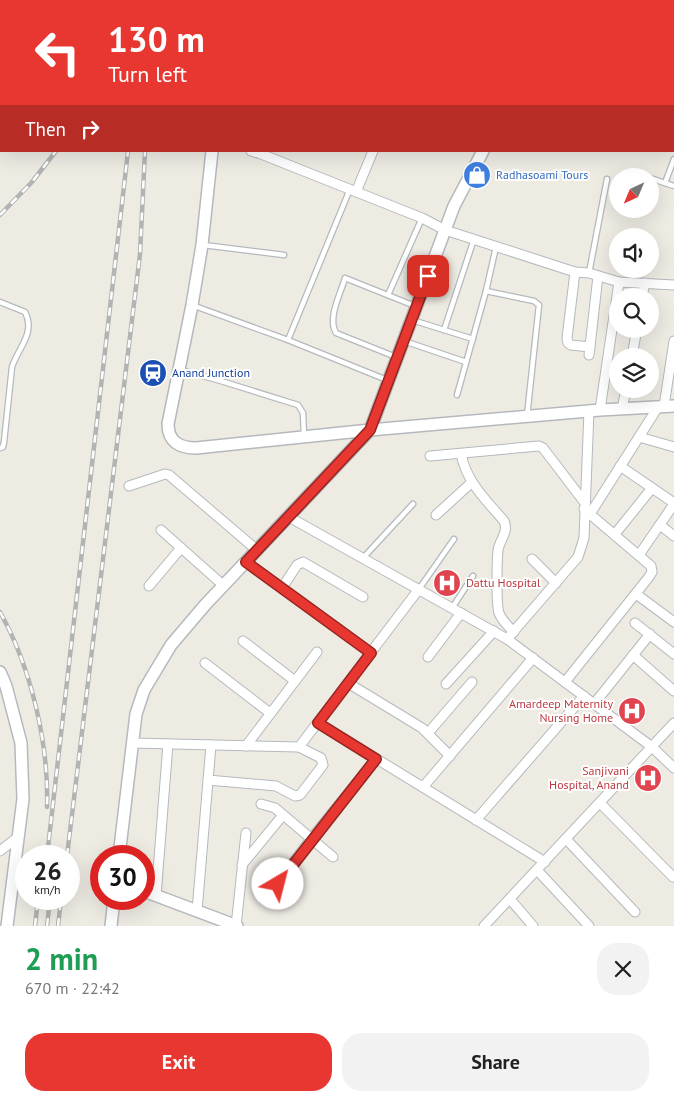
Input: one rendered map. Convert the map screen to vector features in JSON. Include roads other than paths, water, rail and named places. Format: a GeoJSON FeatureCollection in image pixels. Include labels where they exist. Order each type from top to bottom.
{"type":"FeatureCollection","features":[{"type":"Feature","properties":{"kind":"street"},"geometry":{"type":"LineString","coordinates":[[212,152],[202,244],[168,424],[168,432],[177,445],[185,448],[196,448],[370,430],[594,410],[665,406]]}},
{"type":"Feature","properties":{"kind":"street"},"geometry":{"type":"LineString","coordinates":[[262,152],[422,218],[445,230],[474,240],[575,272],[619,282],[674,286]]}},
{"type":"Feature","properties":{"kind":"street"},"geometry":{"type":"LineString","coordinates":[[353,191],[372,152]]}},
{"type":"Feature","properties":{"kind":"street"},"geometry":{"type":"LineString","coordinates":[[120,845],[136,714],[144,690],[171,645],[370,430],[454,206],[483,152]]}},
{"type":"Feature","properties":{"kind":"street"},"geometry":{"type":"LineString","coordinates":[[575,272],[567,338],[568,343],[571,345],[589,351],[594,275]]}},
{"type":"Feature","properties":{"kind":"street"},"geometry":{"type":"LineString","coordinates":[[511,635],[578,557],[582,548],[594,410],[619,282]]}},
{"type":"Feature","properties":{"kind":"street"},"geometry":{"type":"LineString","coordinates":[[644,288],[645,284]]}},
{"type":"Feature","properties":{"kind":"street"},"geometry":{"type":"LineString","coordinates":[[586,509],[620,466],[639,437],[665,406],[674,341]]}},
{"type":"Feature","properties":{"kind":"street"},"geometry":{"type":"LineString","coordinates":[[622,409],[624,398]]}},
{"type":"Feature","properties":{"kind":"street"},"geometry":{"type":"LineString","coordinates":[[639,437],[674,447]]}},
{"type":"Feature","properties":{"kind":"street"},"geometry":{"type":"LineString","coordinates":[[430,456],[539,446],[543,448],[586,509],[651,566],[652,572],[649,577],[565,682]]}},
{"type":"Feature","properties":{"kind":"street"},"geometry":{"type":"LineString","coordinates":[[461,454],[463,465],[471,483],[504,520],[506,526],[498,549],[498,609],[511,635],[533,658],[652,747],[674,768]]}},
{"type":"Feature","properties":{"kind":"street"},"geometry":{"type":"LineString","coordinates":[[620,466],[674,503],[639,555]]}},
{"type":"Feature","properties":{"kind":"street"},"geometry":{"type":"LineString","coordinates":[[128,486],[165,474],[169,475],[258,550]]}},
{"type":"Feature","properties":{"kind":"street"},"geometry":{"type":"LineString","coordinates":[[436,515],[471,483]]}},
{"type":"Feature","properties":{"kind":"street"},"geometry":{"type":"LineString","coordinates":[[615,534],[652,488]]}},
{"type":"Feature","properties":{"kind":"street"},"geometry":{"type":"LineString","coordinates":[[289,517],[494,631],[511,635]]}},
{"type":"Feature","properties":{"kind":"street"},"geometry":{"type":"LineString","coordinates":[[660,525],[674,536]]}},
{"type":"Feature","properties":{"kind":"street"},"geometry":{"type":"LineString","coordinates":[[161,530],[224,586]]}},
{"type":"Feature","properties":{"kind":"street"},"geometry":{"type":"LineString","coordinates":[[149,586],[181,548]]}},
{"type":"Feature","properties":{"kind":"street"},"geometry":{"type":"LineString","coordinates":[[532,559],[556,583]]}},
{"type":"Feature","properties":{"kind":"street"},"geometry":{"type":"LineString","coordinates":[[246,562],[371,653]]}},
{"type":"Feature","properties":{"kind":"street"},"geometry":{"type":"LineString","coordinates":[[282,588],[297,565],[303,562],[363,598]]}},
{"type":"Feature","properties":{"kind":"street"},"geometry":{"type":"LineString","coordinates":[[299,747],[419,589]]}},
{"type":"Feature","properties":{"kind":"street"},"geometry":{"type":"LineString","coordinates":[[636,594],[674,622]]}},
{"type":"Feature","properties":{"kind":"street"},"geometry":{"type":"LineString","coordinates":[[428,657],[461,613]]}},
{"type":"Feature","properties":{"kind":"street"},"geometry":{"type":"LineString","coordinates":[[635,623],[674,654]]}},
{"type":"Feature","properties":{"kind":"street"},"geometry":{"type":"LineString","coordinates":[[446,684],[494,631]]}},
{"type":"Feature","properties":{"kind":"street"},"geometry":{"type":"LineString","coordinates":[[594,704],[650,634]]}},
{"type":"Feature","properties":{"kind":"street"},"geometry":{"type":"LineString","coordinates":[[243,641],[295,681]]}},
{"type":"Feature","properties":{"kind":"street"},"geometry":{"type":"LineString","coordinates":[[246,746],[317,652]]}},
{"type":"Feature","properties":{"kind":"street"},"geometry":{"type":"LineString","coordinates":[[633,655],[674,691]]}},
{"type":"Feature","properties":{"kind":"street"},"geometry":{"type":"LineString","coordinates":[[423,787],[533,658]]}},
{"type":"Feature","properties":{"kind":"street"},"geometry":{"type":"LineString","coordinates":[[205,663],[270,713]]}},
{"type":"Feature","properties":{"kind":"street"},"geometry":{"type":"LineString","coordinates":[[0,672],[6,686],[21,742],[23,799],[7,926]]}},
{"type":"Feature","properties":{"kind":"street"},"geometry":{"type":"LineString","coordinates":[[428,734],[472,682]]}},
{"type":"Feature","properties":{"kind":"street"},"geometry":{"type":"LineString","coordinates":[[348,683],[422,728],[450,756]]}},
{"type":"Feature","properties":{"kind":"street"},"geometry":{"type":"LineString","coordinates":[[476,820],[584,696]]}},
{"type":"Feature","properties":{"kind":"street"},"geometry":{"type":"LineString","coordinates":[[318,723],[545,862]]}},
{"type":"Feature","properties":{"kind":"street"},"geometry":{"type":"LineString","coordinates":[[484,926],[674,723]]}},
{"type":"Feature","properties":{"kind":"street"},"geometry":{"type":"LineString","coordinates":[[132,743],[299,747],[321,758],[323,765],[300,795],[295,796],[276,786],[208,780]]}},
{"type":"Feature","properties":{"kind":"street"},"geometry":{"type":"LineString","coordinates":[[168,744],[156,896],[237,926],[246,833]]}},
{"type":"Feature","properties":{"kind":"street"},"geometry":{"type":"LineString","coordinates":[[197,911],[211,745]]}},
{"type":"Feature","properties":{"kind":"street"},"geometry":{"type":"LineString","coordinates":[[266,898],[376,759]]}},
{"type":"Feature","properties":{"kind":"street"},"geometry":{"type":"LineString","coordinates":[[600,803],[673,877]]}},
{"type":"Feature","properties":{"kind":"street"},"geometry":{"type":"LineString","coordinates":[[261,804],[274,808],[333,857]]}},
{"type":"Feature","properties":{"kind":"street"},"geometry":{"type":"LineString","coordinates":[[242,865],[283,815]]}},
{"type":"Feature","properties":{"kind":"street"},"geometry":{"type":"LineString","coordinates":[[0,851],[18,837]]}},
{"type":"Feature","properties":{"kind":"street"},"geometry":{"type":"LineString","coordinates":[[566,839],[635,912]]}},
{"type":"Feature","properties":{"kind":"street"},"geometry":{"type":"LineString","coordinates":[[537,870],[589,926]]}},
{"type":"Feature","properties":{"kind":"street"},"geometry":{"type":"LineString","coordinates":[[510,899],[533,926]]}},
{"type":"Feature","properties":{"kind":"street"},"geometry":{"type":"LineString","coordinates":[[111,926],[113,910]]}},
{"type":"Feature","properties":{"kind":"lane"},"geometry":{"type":"LineString","coordinates":[[665,183],[674,159]]}},
{"type":"Feature","properties":{"kind":"lane"},"geometry":{"type":"LineString","coordinates":[[594,275],[607,179]]}},
{"type":"Feature","properties":{"kind":"lane"},"geometry":{"type":"LineString","coordinates":[[659,181],[674,186]]}},
{"type":"Feature","properties":{"kind":"lane"},"geometry":{"type":"LineString","coordinates":[[288,340],[353,191]]}},
{"type":"Feature","properties":{"kind":"lane"},"geometry":{"type":"LineString","coordinates":[[388,295],[422,218]]}},
{"type":"Feature","properties":{"kind":"lane"},"geometry":{"type":"LineString","coordinates":[[444,330],[474,240]]}},
{"type":"Feature","properties":{"kind":"lane"},"geometry":{"type":"LineString","coordinates":[[202,244],[284,255]]}},
{"type":"Feature","properties":{"kind":"lane"},"geometry":{"type":"LineString","coordinates":[[457,395],[496,247]]}},
{"type":"Feature","properties":{"kind":"lane"},"geometry":{"type":"LineString","coordinates":[[397,358],[336,333],[333,328],[333,317],[346,278],[416,307]]}},
{"type":"Feature","properties":{"kind":"lane"},"geometry":{"type":"LineString","coordinates":[[486,290],[534,301],[539,305],[527,416]]}},
{"type":"Feature","properties":{"kind":"lane"},"geometry":{"type":"LineString","coordinates":[[0,302],[25,312],[29,326],[28,335],[12,367],[4,442],[3,447],[0,448]]}},
{"type":"Feature","properties":{"kind":"lane"},"geometry":{"type":"LineString","coordinates":[[192,305],[389,380]]}},
{"type":"Feature","properties":{"kind":"lane"},"geometry":{"type":"LineString","coordinates":[[411,320],[473,339]]}},
{"type":"Feature","properties":{"kind":"lane"},"geometry":{"type":"LineString","coordinates":[[404,340],[466,362]]}},
{"type":"Feature","properties":{"kind":"lane"},"geometry":{"type":"LineString","coordinates":[[179,370],[221,381],[298,406],[303,413],[304,437]]}},
{"type":"Feature","properties":{"kind":"lane"},"geometry":{"type":"LineString","coordinates":[[363,558],[413,504]]}},
{"type":"Feature","properties":{"kind":"lane"},"geometry":{"type":"LineString","coordinates":[[419,589],[454,539]]}},
{"type":"Feature","properties":{"kind":"lane"},"geometry":{"type":"LineString","coordinates":[[452,608],[473,576]]}},
{"type":"Feature","properties":{"kind":"railway"},"geometry":{"type":"LineString","coordinates":[[0,215],[32,182],[55,152]]}},
{"type":"Feature","properties":{"kind":"railway"},"geometry":{"type":"LineString","coordinates":[[48,845],[128,152]]}},
{"type":"Feature","properties":{"kind":"railway"},"geometry":{"type":"LineString","coordinates":[[68,845],[140,254],[145,152]]}},
{"type":"Feature","properties":{"kind":"railway"},"geometry":{"type":"LineString","coordinates":[[0,612],[21,657],[36,706],[45,758],[47,807]]}},
{"type":"Feature","properties":{"kind":"railway"},"geometry":{"type":"LineString","coordinates":[[35,926],[37,910]]}},
{"type":"Feature","properties":{"kind":"railway"},"geometry":{"type":"LineString","coordinates":[[47,926],[49,910]]}},
{"type":"Feature","properties":{"kind":"railway"},"geometry":{"type":"LineString","coordinates":[[58,926],[60,910]]}},
{"type":"Feature","properties":{"kind":"place","name":"Radhasoami Tours"},"geometry":{"type":"Point","coordinates":[477,175]}},
{"type":"Feature","properties":{"kind":"place","name":"Anand Junction"},"geometry":{"type":"Point","coordinates":[153,373]}},
{"type":"Feature","properties":{"kind":"place","name":"Dattu Hospital"},"geometry":{"type":"Point","coordinates":[447,583]}},
{"type":"Feature","properties":{"kind":"place","name":"Amardeep Maternity Nursing Home"},"geometry":{"type":"Point","coordinates":[632,711]}},
{"type":"Feature","properties":{"kind":"place","name":"Sanjivani Hospital, Anand"},"geometry":{"type":"Point","coordinates":[648,778]}}]}
